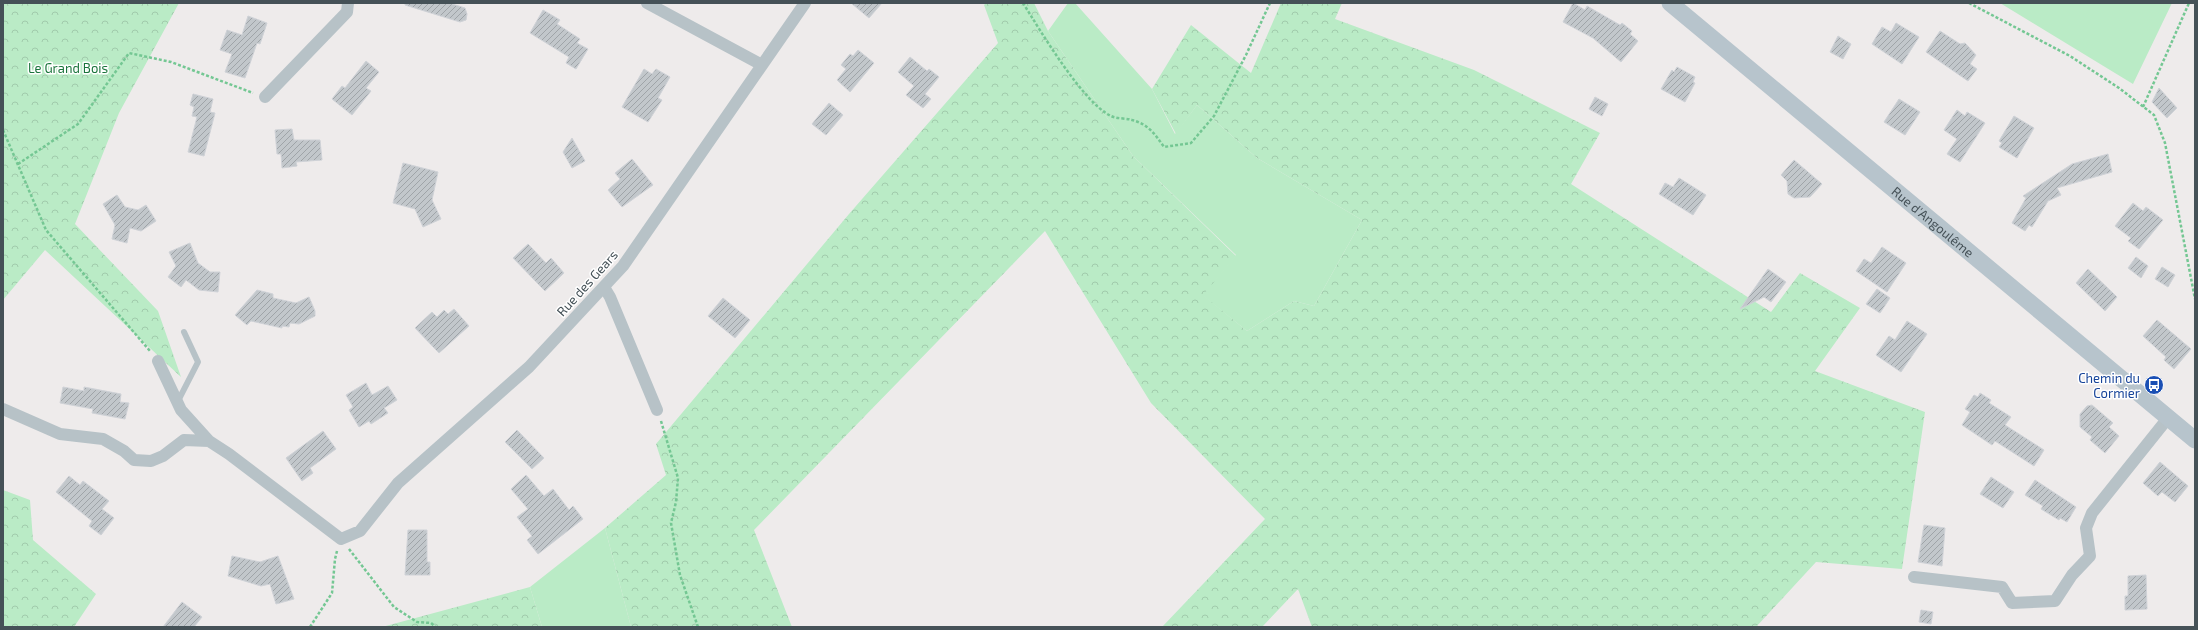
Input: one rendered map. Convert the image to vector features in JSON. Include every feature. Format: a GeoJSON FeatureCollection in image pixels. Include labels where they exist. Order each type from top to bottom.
{"type":"FeatureCollection","features":[{"type":"Feature","properties":{"kind":"street"},"geometry":{"type":"LineString","coordinates":[[265,98],[347,12],[348,3]]}},
{"type":"Feature","properties":{"kind":"street"},"geometry":{"type":"LineString","coordinates":[[646,3],[762,65]]}},
{"type":"Feature","properties":{"kind":"street","name":"Rue des Gears"},"geometry":{"type":"LineString","coordinates":[[341,540],[360,531],[398,483],[529,367],[623,266],[806,3]]}},
{"type":"Feature","properties":{"kind":"street","name":"Rue d'Angoulême"},"geometry":{"type":"LineString","coordinates":[[1670,3],[2195,440]]}},
{"type":"Feature","properties":{"kind":"street"},"geometry":{"type":"LineString","coordinates":[[604,287],[610,297],[657,410]]}},
{"type":"Feature","properties":{"kind":"street"},"geometry":{"type":"LineString","coordinates":[[158,361],[181,410],[209,441],[229,454],[341,540]]}},
{"type":"Feature","properties":{"kind":"street"},"geometry":{"type":"LineString","coordinates":[[3,409],[60,434],[103,439],[134,460],[150,461],[163,456],[184,440],[209,441]]}},
{"type":"Feature","properties":{"kind":"street"},"geometry":{"type":"LineString","coordinates":[[1914,577],[2002,587],[2012,603],[2055,601],[2072,575],[2090,556],[2086,528],[2092,512],[2168,418]]}},
{"type":"Feature","properties":{"kind":"lane"},"geometry":{"type":"LineString","coordinates":[[177,403],[198,362],[184,332]]}},
{"type":"Feature","properties":{"kind":"path"},"geometry":{"type":"LineString","coordinates":[[1023,3],[1050,47],[1089,98],[1111,116],[1133,120],[1150,128],[1164,147],[1191,143],[1214,116],[1246,55],[1270,3]]}},
{"type":"Feature","properties":{"kind":"path"},"geometry":{"type":"LineString","coordinates":[[1969,3],[2070,56],[2119,88],[2154,116],[2165,143],[2195,299]]}},
{"type":"Feature","properties":{"kind":"path"},"geometry":{"type":"LineString","coordinates":[[2143,107],[2189,3]]}},
{"type":"Feature","properties":{"kind":"path"},"geometry":{"type":"LineString","coordinates":[[18,164],[78,124],[129,53],[171,62],[265,98]]}},
{"type":"Feature","properties":{"kind":"path"},"geometry":{"type":"LineString","coordinates":[[3,130],[46,230],[158,361]]}},
{"type":"Feature","properties":{"kind":"path"},"geometry":{"type":"LineString","coordinates":[[657,410],[678,478],[676,502],[671,523],[680,575],[698,627]]}},
{"type":"Feature","properties":{"kind":"path"},"geometry":{"type":"LineString","coordinates":[[310,627],[332,593],[335,559],[341,540]]}},
{"type":"Feature","properties":{"kind":"path"},"geometry":{"type":"LineString","coordinates":[[341,540],[394,607],[417,622],[431,623],[436,627]]}},
{"type":"Feature","properties":{"kind":"green space","name":"Le Grand Bois"},"geometry":{"type":"Polygon","coordinates":[[[3,3],[179,3],[119,113],[75,224],[158,311],[181,377],[45,250],[3,300],[3,3]]]}},
{"type":"Feature","properties":{"kind":"green space"},"geometry":{"type":"Polygon","coordinates":[[[986,3],[1034,3],[1048,31],[1133,156],[1236,256],[1203,295],[1247,331],[1294,301],[1314,306],[1362,220],[1257,158],[1197,105],[1176,134],[1152,89],[1191,25],[1251,73],[1281,3],[1342,3],[1335,19],[1474,70],[1600,133],[1571,184],[1771,312],[1800,273],[1860,308],[1815,371],[1925,412],[1902,569],[1816,562],[1756,627],[1312,627],[1298,589],[1262,627],[1162,627],[1265,519],[1151,403],[1045,231],[754,530],[792,627],[631,627],[605,528],[666,475],[656,444],[849,214],[998,43],[984,5],[986,3]]]}},
{"type":"Feature","properties":{"kind":"green space"},"geometry":{"type":"Polygon","coordinates":[[[1068,3],[1075,3],[1152,89],[1175,134],[1197,105],[1257,158],[1362,220],[1314,306],[1294,301],[1247,331],[1202,295],[1236,255],[1133,156],[1048,31],[1068,3]]]}},
{"type":"Feature","properties":{"kind":"green space"},"geometry":{"type":"Polygon","coordinates":[[[2000,3],[2172,3],[2133,84],[2000,3]]]}},
{"type":"Feature","properties":{"kind":"green space"},"geometry":{"type":"Polygon","coordinates":[[[3,490],[30,500],[33,540],[96,594],[74,627],[3,627],[3,490]]]}},
{"type":"Feature","properties":{"kind":"green space"},"geometry":{"type":"Polygon","coordinates":[[[605,528],[631,627],[542,627],[530,587],[605,528]]]}},
{"type":"Feature","properties":{"kind":"green space"},"geometry":{"type":"Polygon","coordinates":[[[530,587],[542,627],[382,627],[530,587]]]}},
{"type":"Feature","properties":{"kind":"building"},"geometry":{"type":"Polygon","coordinates":[[[405,3],[449,3],[465,8],[467,14],[466,20],[460,22],[405,5],[405,3]]]}},
{"type":"Feature","properties":{"kind":"building"},"geometry":{"type":"Polygon","coordinates":[[[851,3],[882,3],[869,18],[851,3]]]}},
{"type":"Feature","properties":{"kind":"building"},"geometry":{"type":"Polygon","coordinates":[[[1573,3],[1585,10],[1587,6],[1620,25],[1622,23],[1632,31],[1630,34],[1638,41],[1621,62],[1593,38],[1563,22],[1573,3]]]}},
{"type":"Feature","properties":{"kind":"building"},"geometry":{"type":"Polygon","coordinates":[[[543,10],[560,20],[557,24],[580,39],[577,43],[588,49],[576,69],[566,63],[569,57],[530,33],[543,10]]]}},
{"type":"Feature","properties":{"kind":"building"},"geometry":{"type":"Polygon","coordinates":[[[248,16],[267,23],[260,44],[257,43],[245,78],[225,72],[232,54],[220,50],[227,30],[242,35],[248,16]]]}},
{"type":"Feature","properties":{"kind":"building"},"geometry":{"type":"Polygon","coordinates":[[[1896,23],[1919,37],[1902,64],[1872,44],[1882,27],[1891,32],[1896,23]]]}},
{"type":"Feature","properties":{"kind":"building"},"geometry":{"type":"Polygon","coordinates":[[[1940,31],[1960,44],[1965,43],[1976,55],[1970,64],[1977,69],[1968,81],[1926,52],[1940,31]]]}},
{"type":"Feature","properties":{"kind":"building"},"geometry":{"type":"Polygon","coordinates":[[[1838,36],[1851,44],[1843,59],[1830,52],[1838,36]]]}},
{"type":"Feature","properties":{"kind":"building"},"geometry":{"type":"Polygon","coordinates":[[[858,50],[874,63],[850,92],[837,80],[846,69],[841,65],[850,54],[853,56],[858,50]]]}},
{"type":"Feature","properties":{"kind":"building"},"geometry":{"type":"Polygon","coordinates":[[[910,57],[927,71],[929,69],[939,77],[925,94],[931,99],[923,108],[906,95],[914,86],[898,72],[910,57]]]}},
{"type":"Feature","properties":{"kind":"building"},"geometry":{"type":"Polygon","coordinates":[[[366,61],[379,72],[366,88],[371,91],[352,115],[332,99],[342,86],[345,88],[366,61]]]}},
{"type":"Feature","properties":{"kind":"building"},"geometry":{"type":"Polygon","coordinates":[[[1677,67],[1695,77],[1693,82],[1695,83],[1685,102],[1661,89],[1672,70],[1674,72],[1677,67]]]}},
{"type":"Feature","properties":{"kind":"building"},"geometry":{"type":"Polygon","coordinates":[[[644,69],[652,74],[656,69],[670,77],[658,98],[662,100],[648,122],[622,107],[644,69]]]}},
{"type":"Feature","properties":{"kind":"building"},"geometry":{"type":"Polygon","coordinates":[[[2159,88],[2177,108],[2167,118],[2152,102],[2159,88]]]}},
{"type":"Feature","properties":{"kind":"building"},"geometry":{"type":"Polygon","coordinates":[[[193,94],[213,99],[210,112],[215,113],[204,156],[188,152],[197,117],[192,116],[194,107],[190,105],[193,94]]]}},
{"type":"Feature","properties":{"kind":"building"},"geometry":{"type":"Polygon","coordinates":[[[1595,97],[1608,104],[1602,116],[1589,109],[1595,97]]]}},
{"type":"Feature","properties":{"kind":"building"},"geometry":{"type":"Polygon","coordinates":[[[1899,99],[1920,112],[1905,135],[1884,122],[1899,99]]]}},
{"type":"Feature","properties":{"kind":"building"},"geometry":{"type":"Polygon","coordinates":[[[829,103],[843,115],[826,135],[812,124],[829,103]]]}},
{"type":"Feature","properties":{"kind":"building"},"geometry":{"type":"Polygon","coordinates":[[[1957,110],[1965,116],[1967,112],[1985,123],[1960,162],[1947,154],[1957,139],[1944,130],[1957,110]]]}},
{"type":"Feature","properties":{"kind":"building"},"geometry":{"type":"Polygon","coordinates":[[[2014,116],[2034,128],[2017,158],[1999,147],[2002,143],[1999,141],[2014,116]]]}},
{"type":"Feature","properties":{"kind":"building"},"geometry":{"type":"Polygon","coordinates":[[[292,129],[294,140],[320,140],[322,160],[296,162],[297,166],[282,168],[281,154],[277,154],[275,130],[292,129]]]}},
{"type":"Feature","properties":{"kind":"building"},"geometry":{"type":"Polygon","coordinates":[[[572,138],[585,161],[572,168],[563,152],[572,138]]]}},
{"type":"Feature","properties":{"kind":"building"},"geometry":{"type":"Polygon","coordinates":[[[2108,154],[2112,172],[2057,188],[2061,195],[2048,201],[2032,227],[2029,225],[2025,231],[2012,223],[2026,198],[2023,196],[2072,164],[2108,154]]]}},
{"type":"Feature","properties":{"kind":"building"},"geometry":{"type":"Polygon","coordinates":[[[632,159],[653,185],[622,207],[608,190],[620,179],[615,173],[632,159]]]}},
{"type":"Feature","properties":{"kind":"building"},"geometry":{"type":"Polygon","coordinates":[[[1794,160],[1822,184],[1810,197],[1794,198],[1788,194],[1787,181],[1781,175],[1794,160]]]}},
{"type":"Feature","properties":{"kind":"building"},"geometry":{"type":"Polygon","coordinates":[[[403,163],[438,172],[432,200],[441,219],[423,227],[415,209],[393,203],[403,163]]]}},
{"type":"Feature","properties":{"kind":"building"},"geometry":{"type":"Polygon","coordinates":[[[1679,178],[1706,195],[1693,215],[1659,194],[1665,183],[1673,187],[1679,178]]]}},
{"type":"Feature","properties":{"kind":"building"},"geometry":{"type":"Polygon","coordinates":[[[117,195],[125,207],[138,210],[146,205],[156,221],[141,231],[130,228],[127,243],[112,239],[115,225],[103,204],[117,195]]]}},
{"type":"Feature","properties":{"kind":"building"},"geometry":{"type":"Polygon","coordinates":[[[2133,203],[2143,211],[2146,207],[2163,220],[2139,249],[2128,241],[2131,238],[2115,226],[2133,203]]]}},
{"type":"Feature","properties":{"kind":"building"},"geometry":{"type":"Polygon","coordinates":[[[190,243],[198,263],[210,272],[220,272],[218,292],[199,290],[186,280],[181,287],[168,277],[176,266],[169,252],[190,243]]]}},
{"type":"Feature","properties":{"kind":"building"},"geometry":{"type":"Polygon","coordinates":[[[528,244],[546,263],[551,258],[564,273],[545,291],[513,258],[528,244]]]}},
{"type":"Feature","properties":{"kind":"building"},"geometry":{"type":"Polygon","coordinates":[[[1882,247],[1906,263],[1887,292],[1856,271],[1864,259],[1871,263],[1882,247]]]}},
{"type":"Feature","properties":{"kind":"building"},"geometry":{"type":"Polygon","coordinates":[[[2136,257],[2148,266],[2141,278],[2128,268],[2136,257]]]}},
{"type":"Feature","properties":{"kind":"building"},"geometry":{"type":"Polygon","coordinates":[[[2162,267],[2175,275],[2168,287],[2155,279],[2162,267]]]}},
{"type":"Feature","properties":{"kind":"building"},"geometry":{"type":"Polygon","coordinates":[[[1768,269],[1786,282],[1771,302],[1764,297],[1740,309],[1768,269]]]}},
{"type":"Feature","properties":{"kind":"building"},"geometry":{"type":"Polygon","coordinates":[[[2088,269],[2117,297],[2105,311],[2076,283],[2088,269]]]}},
{"type":"Feature","properties":{"kind":"building"},"geometry":{"type":"Polygon","coordinates":[[[1877,289],[1890,298],[1880,313],[1866,304],[1877,289]]]}},
{"type":"Feature","properties":{"kind":"building"},"geometry":{"type":"Polygon","coordinates":[[[257,290],[273,294],[273,298],[296,303],[309,297],[315,311],[315,316],[299,324],[290,323],[289,327],[282,326],[282,328],[251,321],[247,325],[235,315],[257,290]]]}},
{"type":"Feature","properties":{"kind":"building"},"geometry":{"type":"Polygon","coordinates":[[[723,298],[750,320],[735,338],[708,316],[723,298]]]}},
{"type":"Feature","properties":{"kind":"building"},"geometry":{"type":"Polygon","coordinates":[[[454,309],[469,326],[439,353],[415,328],[432,312],[437,317],[444,310],[448,314],[454,309]]]}},
{"type":"Feature","properties":{"kind":"building"},"geometry":{"type":"Polygon","coordinates":[[[2157,320],[2191,349],[2174,369],[2164,360],[2166,357],[2143,336],[2157,320]]]}},
{"type":"Feature","properties":{"kind":"building"},"geometry":{"type":"Polygon","coordinates":[[[1907,321],[1927,334],[1901,372],[1876,355],[1889,336],[1895,340],[1907,321]]]}},
{"type":"Feature","properties":{"kind":"building"},"geometry":{"type":"Polygon","coordinates":[[[366,383],[372,395],[388,386],[397,400],[384,408],[388,413],[371,424],[369,421],[359,427],[349,410],[353,407],[346,395],[366,383]]]}},
{"type":"Feature","properties":{"kind":"building"},"geometry":{"type":"Polygon","coordinates":[[[63,387],[84,391],[84,387],[121,394],[120,402],[129,403],[125,419],[92,413],[93,409],[60,403],[63,387]]]}},
{"type":"Feature","properties":{"kind":"building"},"geometry":{"type":"Polygon","coordinates":[[[1980,393],[1991,400],[1989,403],[2011,417],[2005,425],[2044,450],[2034,466],[1995,441],[1992,445],[1962,425],[1970,412],[1965,409],[1974,395],[1978,397],[1980,393]]]}},
{"type":"Feature","properties":{"kind":"building"},"geometry":{"type":"Polygon","coordinates":[[[2092,405],[2113,423],[2109,427],[2119,436],[2105,453],[2090,440],[2092,437],[2080,427],[2080,414],[2087,406],[2092,405]]]}},
{"type":"Feature","properties":{"kind":"building"},"geometry":{"type":"Polygon","coordinates":[[[517,430],[544,458],[532,469],[505,442],[517,430]]]}},
{"type":"Feature","properties":{"kind":"building"},"geometry":{"type":"Polygon","coordinates":[[[323,431],[336,449],[310,468],[313,473],[302,481],[286,458],[323,431]]]}},
{"type":"Feature","properties":{"kind":"building"},"geometry":{"type":"Polygon","coordinates":[[[2160,462],[2188,486],[2175,502],[2162,492],[2158,496],[2143,483],[2160,462]]]}},
{"type":"Feature","properties":{"kind":"building"},"geometry":{"type":"Polygon","coordinates":[[[526,475],[544,496],[553,489],[569,510],[573,506],[583,519],[538,554],[527,540],[532,536],[517,517],[528,509],[511,489],[526,475]]]}},
{"type":"Feature","properties":{"kind":"building"},"geometry":{"type":"Polygon","coordinates":[[[69,476],[80,485],[83,481],[109,501],[102,509],[114,518],[101,535],[89,526],[92,521],[56,492],[69,476]]]}},
{"type":"Feature","properties":{"kind":"building"},"geometry":{"type":"Polygon","coordinates":[[[1991,477],[2014,492],[2003,508],[1980,494],[1991,477]]]}},
{"type":"Feature","properties":{"kind":"building"},"geometry":{"type":"Polygon","coordinates":[[[2035,480],[2076,507],[2067,522],[2060,518],[2059,520],[2041,509],[2043,506],[2025,495],[2035,480]]]}},
{"type":"Feature","properties":{"kind":"building"},"geometry":{"type":"Polygon","coordinates":[[[1924,525],[1945,528],[1942,566],[1918,562],[1924,525]]]}},
{"type":"Feature","properties":{"kind":"building"},"geometry":{"type":"Polygon","coordinates":[[[408,530],[427,530],[427,562],[430,562],[430,575],[405,575],[408,530]]]}},
{"type":"Feature","properties":{"kind":"building"},"geometry":{"type":"Polygon","coordinates":[[[232,556],[260,562],[278,556],[294,599],[276,604],[270,584],[261,586],[228,576],[232,556]]]}},
{"type":"Feature","properties":{"kind":"building"},"geometry":{"type":"Polygon","coordinates":[[[2146,575],[2147,609],[2125,610],[2125,596],[2128,596],[2128,576],[2146,575]]]}},
{"type":"Feature","properties":{"kind":"building"},"geometry":{"type":"Polygon","coordinates":[[[182,602],[202,617],[194,627],[163,627],[182,602]]]}},
{"type":"Feature","properties":{"kind":"building"},"geometry":{"type":"Polygon","coordinates":[[[1921,610],[1933,612],[1931,624],[1919,622],[1921,610]]]}},
{"type":"Feature","properties":{"kind":"place","name":"Chemin du Cormier"},"geometry":{"type":"Point","coordinates":[2154,385]}}]}
